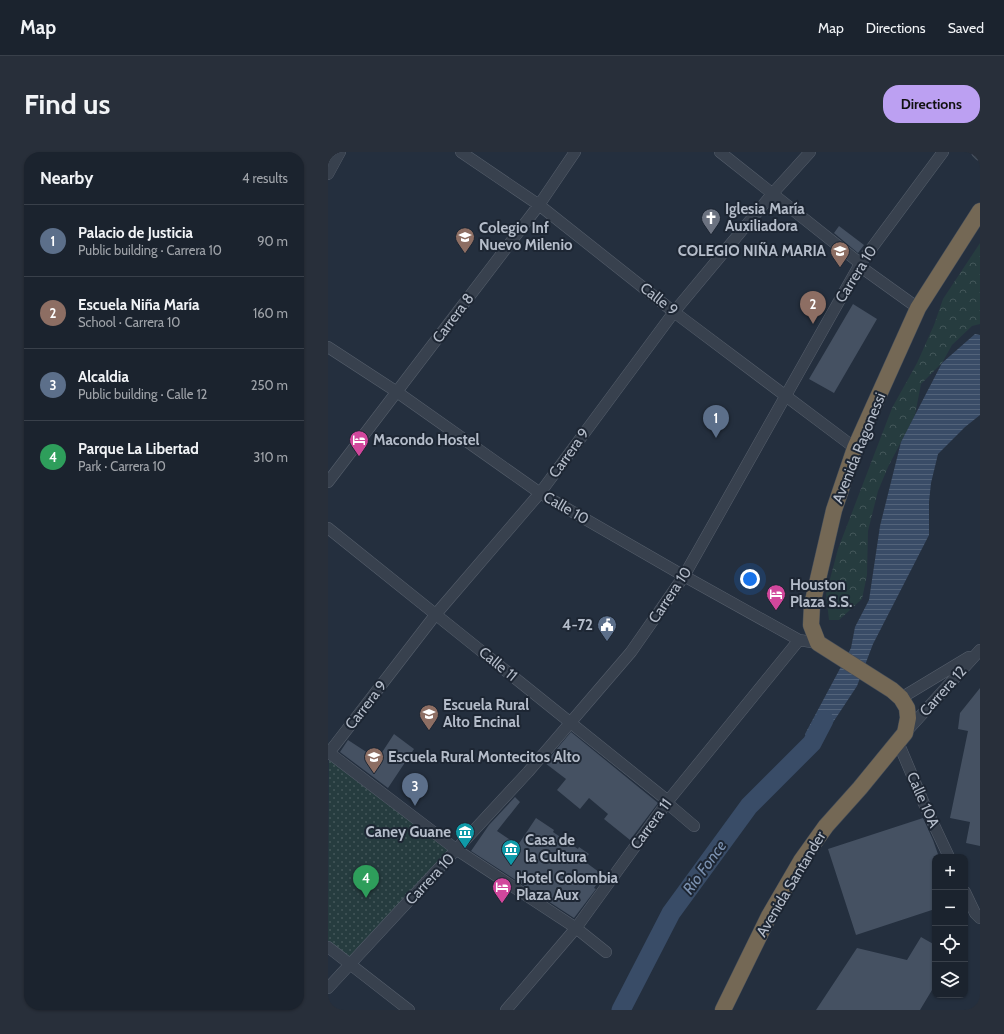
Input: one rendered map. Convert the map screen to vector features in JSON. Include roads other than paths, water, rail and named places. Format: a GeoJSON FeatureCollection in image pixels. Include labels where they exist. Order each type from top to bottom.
{"type":"FeatureCollection","features":[{"type":"Feature","properties":{"kind":"highway","name":"Avenida Ragonessi"},"geometry":{"type":"LineString","coordinates":[[824,647],[811,625],[812,605],[834,510],[855,448],[918,308],[980,211]]}},
{"type":"Feature","properties":{"kind":"highway"},"geometry":{"type":"LineString","coordinates":[[824,647],[896,694],[906,708],[908,718],[902,737]]}},
{"type":"Feature","properties":{"kind":"highway","name":"Avenida Santander"},"geometry":{"type":"LineString","coordinates":[[723,1010],[769,916],[801,861],[826,826],[902,737]]}},
{"type":"Feature","properties":{"kind":"street"},"geometry":{"type":"LineString","coordinates":[[328,174],[340,152]]}},
{"type":"Feature","properties":{"kind":"street","name":"Calle 9"},"geometry":{"type":"LineString","coordinates":[[461,152],[539,205],[674,312],[855,448]]}},
{"type":"Feature","properties":{"kind":"street","name":"Carrera 8"},"geometry":{"type":"LineString","coordinates":[[328,482],[539,205],[575,152]]}},
{"type":"Feature","properties":{"kind":"street"},"geometry":{"type":"LineString","coordinates":[[720,152],[773,193],[860,264],[865,270],[918,308]]}},
{"type":"Feature","properties":{"kind":"street","name":"Carrera 9"},"geometry":{"type":"LineString","coordinates":[[328,753],[436,614],[540,493],[674,312],[773,193],[810,152]]}},
{"type":"Feature","properties":{"kind":"street","name":"Carrera 10"},"geometry":{"type":"LineString","coordinates":[[328,988],[528,772],[631,652],[684,576],[860,264],[943,152]]}},
{"type":"Feature","properties":{"kind":"street"},"geometry":{"type":"LineString","coordinates":[[977,152],[980,155]]}},
{"type":"Feature","properties":{"kind":"street","name":"Calle 10"},"geometry":{"type":"LineString","coordinates":[[328,347],[397,392],[540,493],[798,640],[824,647]]}},
{"type":"Feature","properties":{"kind":"street","name":"Calle 11"},"geometry":{"type":"LineString","coordinates":[[328,528],[570,722],[694,826]]}},
{"type":"Feature","properties":{"kind":"street","name":"Carrera 11"},"geometry":{"type":"LineString","coordinates":[[506,1010],[576,928],[667,802],[798,640]]}},
{"type":"Feature","properties":{"kind":"street"},"geometry":{"type":"LineString","coordinates":[[896,694],[980,650]]}},
{"type":"Feature","properties":{"kind":"street","name":"Carrera 12"},"geometry":{"type":"LineString","coordinates":[[902,737],[980,650]]}},
{"type":"Feature","properties":{"kind":"street","name":"Calle 10A"},"geometry":{"type":"LineString","coordinates":[[902,737],[925,806],[947,854]]}},
{"type":"Feature","properties":{"kind":"street"},"geometry":{"type":"LineString","coordinates":[[328,753],[457,850],[576,928],[606,952]]}},
{"type":"Feature","properties":{"kind":"street"},"geometry":{"type":"LineString","coordinates":[[968,897],[978,913]]}},
{"type":"Feature","properties":{"kind":"street"},"geometry":{"type":"LineString","coordinates":[[328,947],[408,1010]]}},
{"type":"Feature","properties":{"kind":"water"},"geometry":{"type":"Polygon","coordinates":[[[975,334],[980,335],[980,415],[965,427],[938,454],[931,483],[929,502],[929,535],[873,644],[857,686],[820,742],[812,743],[805,734],[851,648],[855,627],[869,600],[880,526],[901,442],[942,363],[975,334]]]}},
{"type":"Feature","properties":{"kind":"waterway","name":"Río Fonce"},"geometry":{"type":"LineString","coordinates":[[621,1010],[671,913],[749,806],[812,743],[824,720]]}},
{"type":"Feature","properties":{"kind":"place","name":"Iglesia María Auxiliadora"},"geometry":{"type":"Point","coordinates":[711,235]}},
{"type":"Feature","properties":{"kind":"place","name":"Colegio Inf Nuevo Milenio"},"geometry":{"type":"Point","coordinates":[465,254]}},
{"type":"Feature","properties":{"kind":"place","name":"COLEGIO NIÑA MARIA"},"geometry":{"type":"Point","coordinates":[840,268]}},
{"type":"Feature","properties":{"kind":"place","name":"Escuela Niña María"},"geometry":{"type":"Point","coordinates":[813,324]}},
{"type":"Feature","properties":{"kind":"place","name":"Palacio de Justicia"},"geometry":{"type":"Point","coordinates":[716,438]}},
{"type":"Feature","properties":{"kind":"place","name":"Macondo Hostel"},"geometry":{"type":"Point","coordinates":[359,457]}},
{"type":"Feature","properties":{"kind":"place","name":"Houston Plaza S.S."},"geometry":{"type":"Point","coordinates":[776,611]}},
{"type":"Feature","properties":{"kind":"place","name":"4-72"},"geometry":{"type":"Point","coordinates":[607,642]}},
{"type":"Feature","properties":{"kind":"place","name":"Escuela Rural Alto Encinal"},"geometry":{"type":"Point","coordinates":[429,731]}},
{"type":"Feature","properties":{"kind":"place","name":"Escuela Rural Montecitos Alto"},"geometry":{"type":"Point","coordinates":[374,774]}},
{"type":"Feature","properties":{"kind":"place","name":"Alcaldia"},"geometry":{"type":"Point","coordinates":[415,806]}},
{"type":"Feature","properties":{"kind":"place","name":"Caney Guane"},"geometry":{"type":"Point","coordinates":[465,849]}},
{"type":"Feature","properties":{"kind":"place","name":"Casa de la Cultura"},"geometry":{"type":"Point","coordinates":[511,866]}},
{"type":"Feature","properties":{"kind":"place","name":"Parque La Libertad"},"geometry":{"type":"Point","coordinates":[366,898]}},
{"type":"Feature","properties":{"kind":"place","name":"Hotel Colombia Plaza Aux"},"geometry":{"type":"Point","coordinates":[502,904]}}]}
